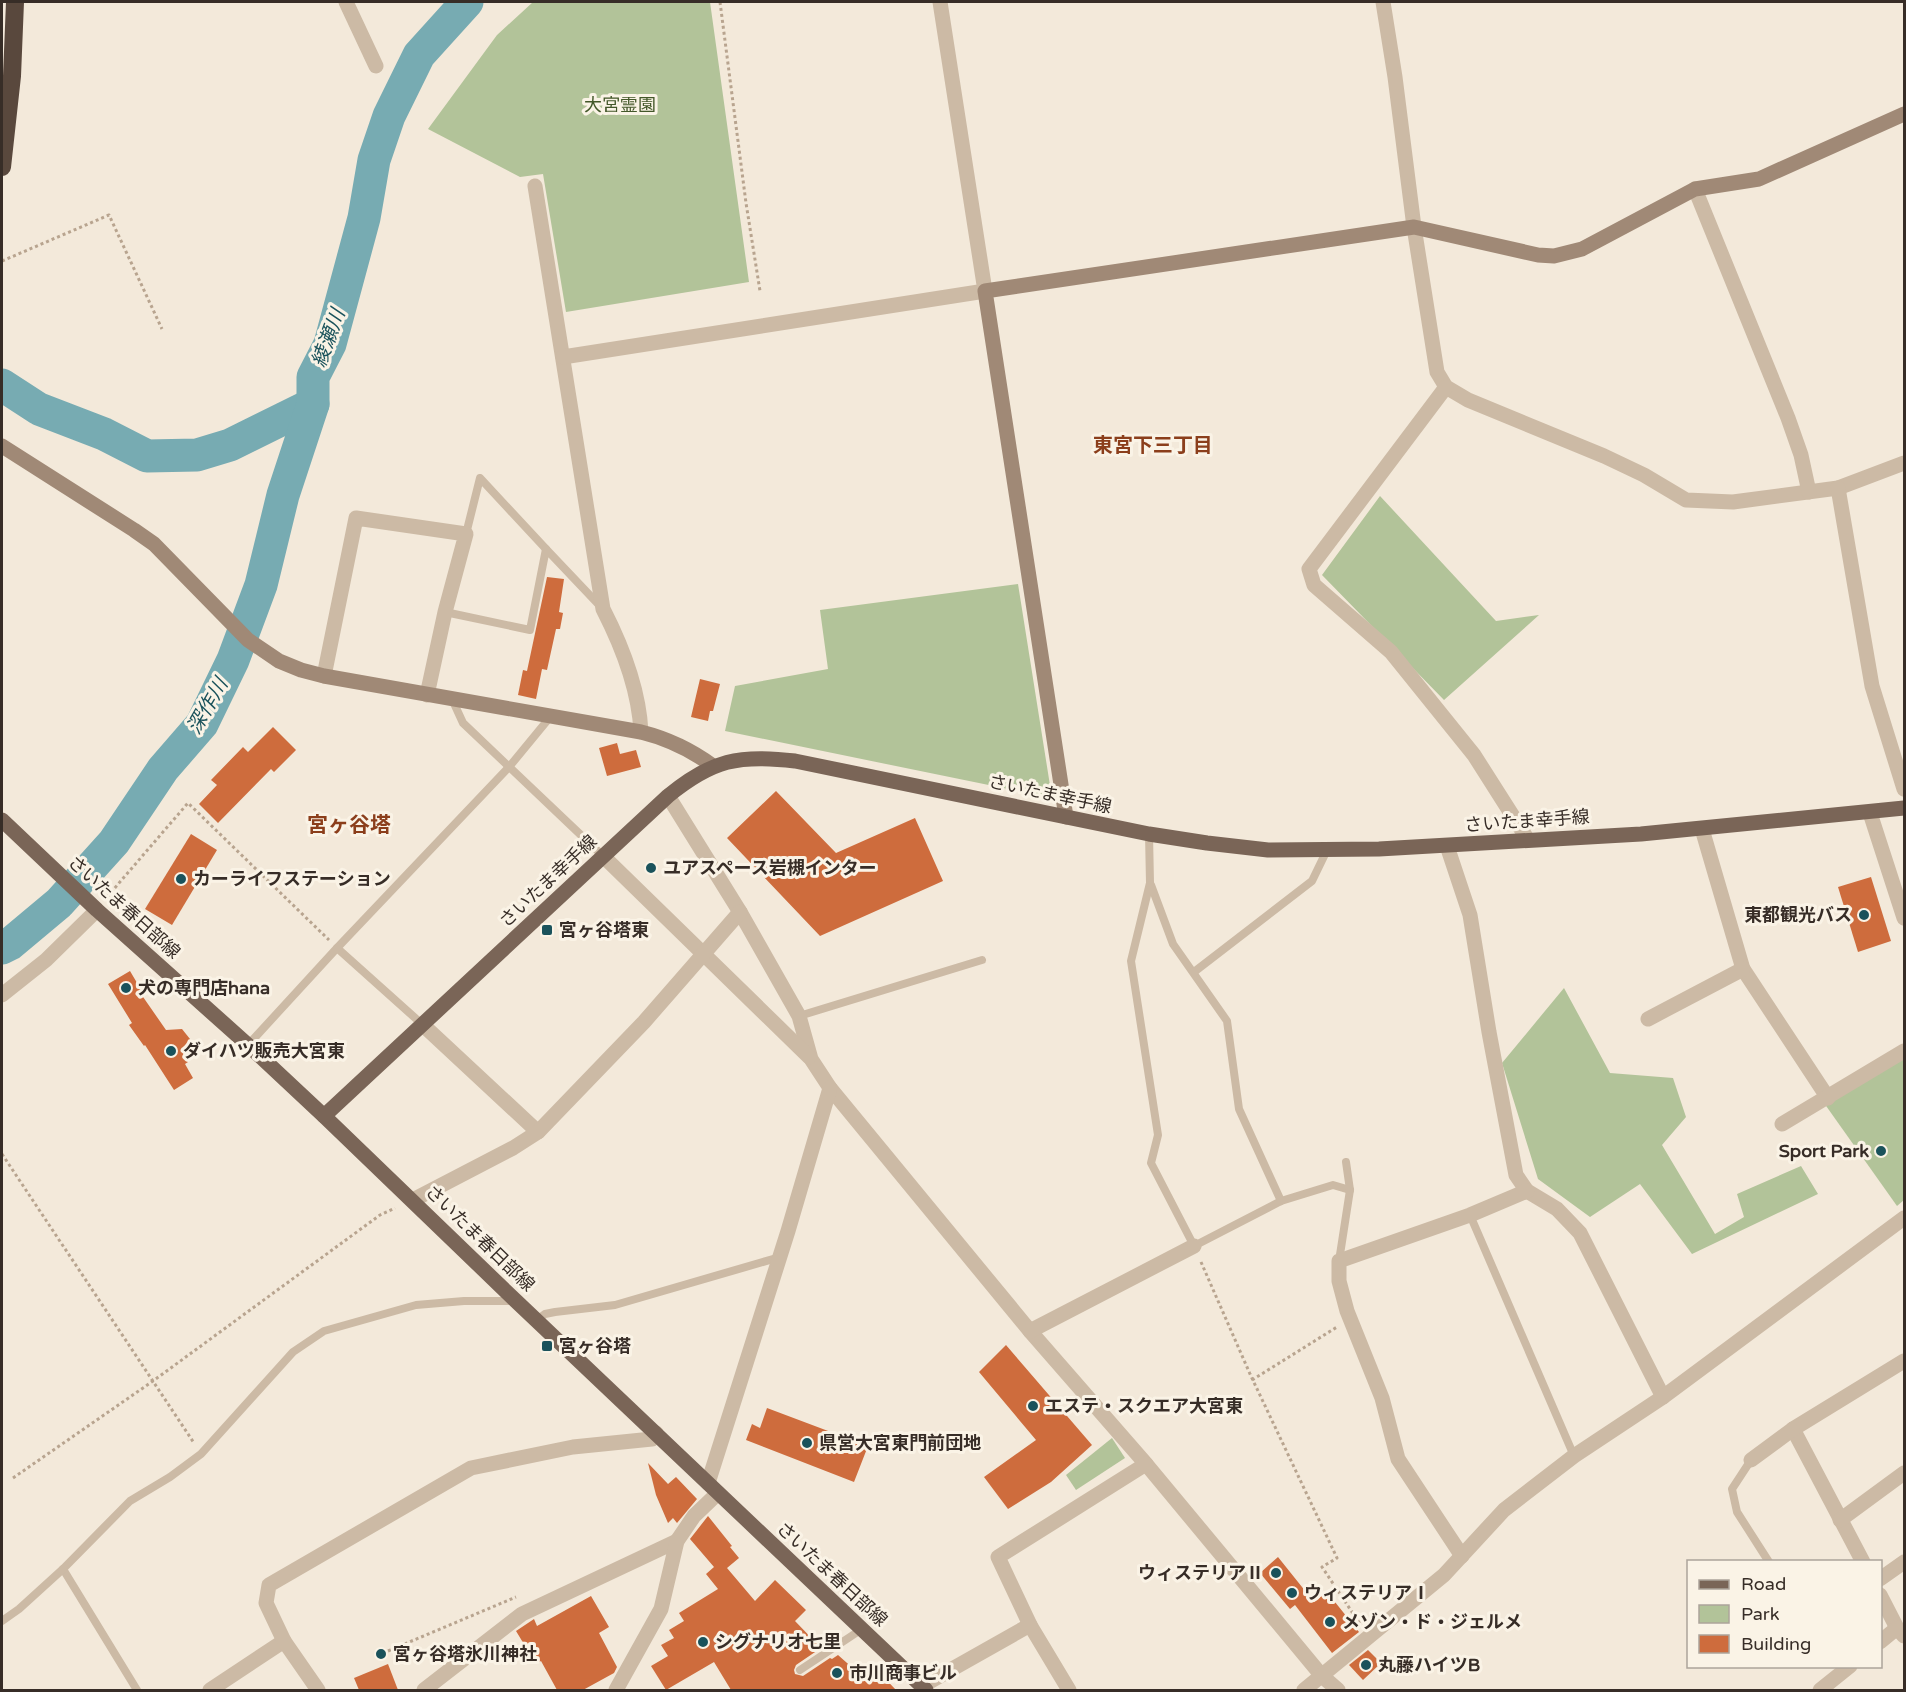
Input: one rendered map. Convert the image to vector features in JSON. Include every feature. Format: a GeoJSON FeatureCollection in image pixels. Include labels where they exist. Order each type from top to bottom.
{"type":"FeatureCollection","features":[{"type":"Feature","properties":{"kind":"highway"},"geometry":{"type":"LineString","coordinates":[[2,167],[12,75],[15,2]]}},
{"type":"Feature","properties":{"kind":"main road","name":"さいたま幸手線"},"geometry":{"type":"LineString","coordinates":[[324,1116],[668,796],[712,766],[730,760],[752,758],[795,761],[1149,834],[1268,850],[1447,846],[1702,829],[1905,808]]}},
{"type":"Feature","properties":{"kind":"main road","name":"さいたま春日部線"},"geometry":{"type":"LineString","coordinates":[[2,820],[93,907],[248,1045],[413,1200],[516,1301],[862,1629],[921,1689]]}},
{"type":"Feature","properties":{"kind":"street"},"geometry":{"type":"LineString","coordinates":[[346,2],[376,66]]}},
{"type":"Feature","properties":{"kind":"street"},"geometry":{"type":"LineString","coordinates":[[940,2],[1066,817]]}},
{"type":"Feature","properties":{"kind":"street"},"geometry":{"type":"LineString","coordinates":[[1383,2],[1414,227],[1437,372],[1446,387],[1468,400],[1594,451],[1644,475],[1686,500],[1733,502],[1838,488],[1905,463]]}},
{"type":"Feature","properties":{"kind":"street"},"geometry":{"type":"LineString","coordinates":[[563,357],[1414,227],[1538,255],[1554,256],[1582,249],[1695,189],[1760,179],[1905,114]]}},
{"type":"Feature","properties":{"kind":"street"},"geometry":{"type":"LineString","coordinates":[[535,186],[578,465],[603,609],[618,639],[628,669],[641,718],[641,732]]}},
{"type":"Feature","properties":{"kind":"street"},"geometry":{"type":"LineString","coordinates":[[1695,189],[1788,418],[1801,455],[1809,492]]}},
{"type":"Feature","properties":{"kind":"street"},"geometry":{"type":"LineString","coordinates":[[1446,387],[1309,569],[1314,585],[1391,652],[1405,669],[1474,755],[1528,840]]}},
{"type":"Feature","properties":{"kind":"street"},"geometry":{"type":"LineString","coordinates":[[2,446],[154,544],[248,640],[301,670],[667,738],[685,747],[712,766]]}},
{"type":"Feature","properties":{"kind":"street"},"geometry":{"type":"LineString","coordinates":[[1838,488],[1872,686],[1905,789]]}},
{"type":"Feature","properties":{"kind":"street"},"geometry":{"type":"LineString","coordinates":[[324,676],[356,518],[466,534],[426,695]]}},
{"type":"Feature","properties":{"kind":"street"},"geometry":{"type":"LineString","coordinates":[[668,796],[740,912],[799,1016],[812,1059]]}},
{"type":"Feature","properties":{"kind":"street"},"geometry":{"type":"LineString","coordinates":[[1870,813],[1905,918]]}},
{"type":"Feature","properties":{"kind":"street"},"geometry":{"type":"LineString","coordinates":[[1702,829],[1743,969],[1828,1098]]}},
{"type":"Feature","properties":{"kind":"street"},"geometry":{"type":"LineString","coordinates":[[1447,846],[1470,915],[1516,1175],[1527,1191],[1557,1209],[1581,1233],[1663,1396]]}},
{"type":"Feature","properties":{"kind":"street"},"geometry":{"type":"LineString","coordinates":[[603,856],[812,1059],[830,1088],[1030,1331],[1146,1464],[1322,1676],[1338,1690]]}},
{"type":"Feature","properties":{"kind":"street"},"geometry":{"type":"LineString","coordinates":[[2,995],[46,960],[93,907]]}},
{"type":"Feature","properties":{"kind":"street"},"geometry":{"type":"LineString","coordinates":[[413,1200],[513,1148],[538,1132],[644,1022],[740,912]]}},
{"type":"Feature","properties":{"kind":"street"},"geometry":{"type":"LineString","coordinates":[[1648,1019],[1743,969]]}},
{"type":"Feature","properties":{"kind":"street"},"geometry":{"type":"LineString","coordinates":[[423,1024],[538,1132]]}},
{"type":"Feature","properties":{"kind":"street"},"geometry":{"type":"LineString","coordinates":[[1782,1124],[1905,1051]]}},
{"type":"Feature","properties":{"kind":"street"},"geometry":{"type":"LineString","coordinates":[[616,1690],[661,1609],[677,1541],[713,1488],[830,1088]]}},
{"type":"Feature","properties":{"kind":"street"},"geometry":{"type":"LineString","coordinates":[[1462,1556],[1398,1459],[1382,1398],[1350,1319],[1339,1281],[1339,1261],[1470,1215],[1527,1191]]}},
{"type":"Feature","properties":{"kind":"street"},"geometry":{"type":"LineString","coordinates":[[1304,1690],[1444,1575],[1504,1510],[1574,1456],[1663,1396],[1905,1218]]}},
{"type":"Feature","properties":{"kind":"street"},"geometry":{"type":"LineString","coordinates":[[1030,1331],[1194,1246]]}},
{"type":"Feature","properties":{"kind":"street"},"geometry":{"type":"LineString","coordinates":[[1751,1460],[1793,1429],[1905,1361]]}},
{"type":"Feature","properties":{"kind":"street"},"geometry":{"type":"LineString","coordinates":[[1793,1429],[1862,1560]]}},
{"type":"Feature","properties":{"kind":"street"},"geometry":{"type":"LineString","coordinates":[[318,1690],[284,1641],[266,1603],[269,1585],[471,1468],[573,1447],[652,1438],[656,1433]]}},
{"type":"Feature","properties":{"kind":"street"},"geometry":{"type":"LineString","coordinates":[[1069,1690],[1030,1625],[998,1557],[1146,1464]]}},
{"type":"Feature","properties":{"kind":"street"},"geometry":{"type":"LineString","coordinates":[[1840,1520],[1905,1473]]}},
{"type":"Feature","properties":{"kind":"street"},"geometry":{"type":"LineString","coordinates":[[424,1690],[522,1614],[677,1541]]}},
{"type":"Feature","properties":{"kind":"street"},"geometry":{"type":"LineString","coordinates":[[1882,1578],[1905,1562]]}},
{"type":"Feature","properties":{"kind":"street"},"geometry":{"type":"LineString","coordinates":[[1882,1597],[1901,1632],[1882,1642]]}},
{"type":"Feature","properties":{"kind":"street"},"geometry":{"type":"LineString","coordinates":[[921,1689],[1030,1625]]}},
{"type":"Feature","properties":{"kind":"street"},"geometry":{"type":"LineString","coordinates":[[210,1690],[284,1641]]}},
{"type":"Feature","properties":{"kind":"street"},"geometry":{"type":"LineString","coordinates":[[1820,1690],[1848,1668]]}},
{"type":"Feature","properties":{"kind":"lane"},"geometry":{"type":"LineString","coordinates":[[466,534],[480,478],[603,609]]}},
{"type":"Feature","properties":{"kind":"lane"},"geometry":{"type":"LineString","coordinates":[[445,612],[530,630],[546,549]]}},
{"type":"Feature","properties":{"kind":"lane"},"geometry":{"type":"LineString","coordinates":[[452,699],[464,723],[603,856]]}},
{"type":"Feature","properties":{"kind":"lane"},"geometry":{"type":"LineString","coordinates":[[248,1045],[509,767],[551,716]]}},
{"type":"Feature","properties":{"kind":"lane"},"geometry":{"type":"LineString","coordinates":[[1149,834],[1150,884],[1131,961],[1158,1135],[1150,1163],[1194,1246],[1281,1201],[1333,1185],[1350,1190]]}},
{"type":"Feature","properties":{"kind":"lane"},"geometry":{"type":"LineString","coordinates":[[1194,972],[1312,881],[1328,850]]}},
{"type":"Feature","properties":{"kind":"lane"},"geometry":{"type":"LineString","coordinates":[[1150,884],[1173,944],[1227,1022],[1239,1109],[1281,1201]]}},
{"type":"Feature","properties":{"kind":"lane"},"geometry":{"type":"LineString","coordinates":[[337,948],[423,1024]]}},
{"type":"Feature","properties":{"kind":"lane"},"geometry":{"type":"LineString","coordinates":[[799,1016],[982,960]]}},
{"type":"Feature","properties":{"kind":"lane"},"geometry":{"type":"LineString","coordinates":[[1339,1261],[1350,1190],[1346,1162]]}},
{"type":"Feature","properties":{"kind":"lane"},"geometry":{"type":"LineString","coordinates":[[1470,1215],[1574,1456]]}},
{"type":"Feature","properties":{"kind":"lane"},"geometry":{"type":"LineString","coordinates":[[537,1320],[545,1314],[555,1312],[615,1305],[780,1257]]}},
{"type":"Feature","properties":{"kind":"lane"},"geometry":{"type":"LineString","coordinates":[[2,1621],[20,1609],[63,1569],[130,1501],[170,1477],[201,1454],[293,1352],[324,1331],[416,1305],[464,1301],[516,1301]]}},
{"type":"Feature","properties":{"kind":"lane"},"geometry":{"type":"LineString","coordinates":[[1751,1460],[1732,1489],[1737,1512],[1768,1560]]}},
{"type":"Feature","properties":{"kind":"lane"},"geometry":{"type":"LineString","coordinates":[[63,1569],[136,1690]]}},
{"type":"Feature","properties":{"kind":"lane"},"geometry":{"type":"LineString","coordinates":[[800,1670],[862,1629]]}},
{"type":"Feature","properties":{"kind":"path"},"geometry":{"type":"LineString","coordinates":[[720,2],[746,203],[760,291]]}},
{"type":"Feature","properties":{"kind":"path"},"geometry":{"type":"LineString","coordinates":[[2,261],[109,215],[162,329]]}},
{"type":"Feature","properties":{"kind":"path"},"geometry":{"type":"LineString","coordinates":[[93,907],[188,803],[337,948]]}},
{"type":"Feature","properties":{"kind":"path"},"geometry":{"type":"LineString","coordinates":[[2,1154],[201,1454]]}},
{"type":"Feature","properties":{"kind":"path"},"geometry":{"type":"LineString","coordinates":[[13,1478],[153,1381],[380,1215],[413,1200]]}},
{"type":"Feature","properties":{"kind":"path"},"geometry":{"type":"LineString","coordinates":[[1194,1246],[1252,1380],[1337,1558],[1322,1567],[1370,1637]]}},
{"type":"Feature","properties":{"kind":"path"},"geometry":{"type":"LineString","coordinates":[[1252,1380],[1350,1319]]}},
{"type":"Feature","properties":{"kind":"green space","name":"大宮霊園"},"geometry":{"type":"Polygon","coordinates":[[[533,2],[710,2],[749,282],[566,312],[543,174],[520,177],[428,129],[497,35],[533,2]]]}},
{"type":"Feature","properties":{"kind":"green space"},"geometry":{"type":"Polygon","coordinates":[[[1380,496],[1496,621],[1539,615],[1444,700],[1322,575],[1380,496]]]}},
{"type":"Feature","properties":{"kind":"green space"},"geometry":{"type":"Polygon","coordinates":[[[1018,584],[1052,798],[725,731],[735,686],[828,669],[820,610],[1018,584]]]}},
{"type":"Feature","properties":{"kind":"green space"},"geometry":{"type":"Polygon","coordinates":[[[1564,988],[1610,1073],[1673,1078],[1686,1117],[1662,1145],[1715,1234],[1744,1217],[1737,1194],[1801,1166],[1818,1194],[1692,1254],[1640,1184],[1590,1217],[1538,1179],[1502,1063],[1564,988]]]}},
{"type":"Feature","properties":{"kind":"green space","name":"Sport Park"},"geometry":{"type":"Polygon","coordinates":[[[1904,1056],[1904,1200],[1897,1206],[1824,1103],[1904,1056]]]}},
{"type":"Feature","properties":{"kind":"green space"},"geometry":{"type":"Polygon","coordinates":[[[1112,1438],[1125,1458],[1076,1490],[1066,1475],[1112,1438]]]}},
{"type":"Feature","properties":{"kind":"building"},"geometry":{"type":"Polygon","coordinates":[[[547,577],[564,579],[559,612],[563,613],[560,629],[556,629],[547,670],[542,669],[536,699],[518,695],[523,670],[527,671],[547,577]]]}},
{"type":"Feature","properties":{"kind":"building"},"geometry":{"type":"Polygon","coordinates":[[[700,679],[720,684],[708,721],[691,717],[700,679]]]}},
{"type":"Feature","properties":{"kind":"building"},"geometry":{"type":"Polygon","coordinates":[[[273,727],[296,750],[274,772],[271,769],[218,823],[199,804],[217,785],[211,780],[243,747],[248,752],[273,727]]]}},
{"type":"Feature","properties":{"kind":"building"},"geometry":{"type":"Polygon","coordinates":[[[617,743],[620,754],[636,750],[641,767],[607,776],[599,748],[617,743]]]}},
{"type":"Feature","properties":{"kind":"building"},"geometry":{"type":"Polygon","coordinates":[[[776,791],[836,853],[915,818],[943,881],[820,936],[727,838],[776,791]]]}},
{"type":"Feature","properties":{"kind":"building"},"geometry":{"type":"Polygon","coordinates":[[[191,834],[217,850],[172,925],[145,909],[191,834]]]}},
{"type":"Feature","properties":{"kind":"building"},"geometry":{"type":"Polygon","coordinates":[[[1871,877],[1891,941],[1858,952],[1838,887],[1871,877]]]}},
{"type":"Feature","properties":{"kind":"building"},"geometry":{"type":"Polygon","coordinates":[[[130,971],[143,993],[141,994],[166,1030],[182,1029],[190,1039],[183,1055],[193,1078],[174,1090],[129,1025],[132,1023],[108,984],[130,971]]]}},
{"type":"Feature","properties":{"kind":"building","name":"エステ・スクエア大宮東"},"geometry":{"type":"Polygon","coordinates":[[[1006,1345],[1092,1445],[1051,1482],[1008,1509],[984,1477],[1036,1440],[979,1372],[1006,1345]]]}},
{"type":"Feature","properties":{"kind":"building","name":"県営大宮東門前団地"},"geometry":{"type":"Polygon","coordinates":[[[767,1408],[868,1446],[854,1482],[746,1440],[752,1424],[760,1428],[767,1408]]]}},
{"type":"Feature","properties":{"kind":"building"},"geometry":{"type":"Polygon","coordinates":[[[648,1463],[668,1484],[676,1477],[697,1499],[677,1523],[673,1518],[668,1523],[656,1495],[648,1463]]]}},
{"type":"Feature","properties":{"kind":"building"},"geometry":{"type":"Polygon","coordinates":[[[708,1516],[739,1558],[727,1568],[755,1601],[775,1580],[806,1610],[795,1621],[821,1648],[796,1665],[795,1674],[803,1676],[838,1655],[864,1678],[875,1668],[896,1690],[731,1690],[714,1662],[666,1690],[651,1666],[668,1656],[661,1645],[674,1638],[669,1630],[684,1621],[679,1613],[718,1589],[706,1574],[714,1567],[690,1539],[708,1516]]]}},
{"type":"Feature","properties":{"kind":"building"},"geometry":{"type":"Polygon","coordinates":[[[1278,1557],[1314,1602],[1327,1592],[1359,1632],[1332,1653],[1295,1605],[1290,1609],[1260,1573],[1278,1557]]]}},
{"type":"Feature","properties":{"kind":"building"},"geometry":{"type":"Polygon","coordinates":[[[591,1596],[609,1627],[599,1633],[617,1667],[614,1673],[583,1690],[557,1690],[541,1661],[536,1664],[516,1631],[534,1619],[537,1626],[591,1596]]]}},
{"type":"Feature","properties":{"kind":"building","name":"丸藤ハイツB"},"geometry":{"type":"Polygon","coordinates":[[[1368,1650],[1381,1663],[1363,1680],[1349,1665],[1368,1650]]]}},
{"type":"Feature","properties":{"kind":"building"},"geometry":{"type":"Polygon","coordinates":[[[388,1664],[398,1690],[359,1690],[354,1678],[388,1664]]]}},
{"type":"Feature","properties":{"kind":"waterway","name":"深作川"},"geometry":{"type":"LineString","coordinates":[[2,948],[10,944],[59,903],[114,842],[163,769],[202,724],[233,660],[261,585],[283,495],[313,404],[313,377],[330,344],[364,218],[374,160],[389,116],[419,55],[467,2]]}},
{"type":"Feature","properties":{"kind":"waterway","name":"綾瀬川"},"geometry":{"type":"LineString","coordinates":[[2,385],[39,409],[104,434],[147,456],[197,455],[230,445],[313,404]]}},
{"type":"Feature","properties":{"kind":"place","name":"ユアスペース岩槻インター"},"geometry":{"type":"Point","coordinates":[651,868]}},
{"type":"Feature","properties":{"kind":"place","name":"カーライフステーション"},"geometry":{"type":"Point","coordinates":[181,879]}},
{"type":"Feature","properties":{"kind":"place","name":"東都観光バス"},"geometry":{"type":"Point","coordinates":[1864,915]}},
{"type":"Feature","properties":{"kind":"place","name":"宮ヶ谷塔東"},"geometry":{"type":"Point","coordinates":[547,930]}},
{"type":"Feature","properties":{"kind":"place","name":"犬の専門店hana"},"geometry":{"type":"Point","coordinates":[126,988]}},
{"type":"Feature","properties":{"kind":"place","name":"ダイハツ販売大宮東"},"geometry":{"type":"Point","coordinates":[171,1051]}},
{"type":"Feature","properties":{"kind":"place","name":"Sport Park"},"geometry":{"type":"Point","coordinates":[1881,1151]}},
{"type":"Feature","properties":{"kind":"place","name":"宮ヶ谷塔"},"geometry":{"type":"Point","coordinates":[547,1346]}},
{"type":"Feature","properties":{"kind":"place","name":"エステ・スクエア大宮東"},"geometry":{"type":"Point","coordinates":[1033,1406]}},
{"type":"Feature","properties":{"kind":"place","name":"県営大宮東門前団地"},"geometry":{"type":"Point","coordinates":[807,1443]}},
{"type":"Feature","properties":{"kind":"place","name":"ウィステリアⅡ"},"geometry":{"type":"Point","coordinates":[1276,1573]}},
{"type":"Feature","properties":{"kind":"place","name":"ウィステリアⅠ"},"geometry":{"type":"Point","coordinates":[1292,1593]}},
{"type":"Feature","properties":{"kind":"place","name":"メゾン・ド・ジェルメ"},"geometry":{"type":"Point","coordinates":[1330,1622]}},
{"type":"Feature","properties":{"kind":"place","name":"シグナリオ七里"},"geometry":{"type":"Point","coordinates":[703,1642]}},
{"type":"Feature","properties":{"kind":"place","name":"宮ヶ谷塔氷川神社"},"geometry":{"type":"Point","coordinates":[381,1654]}},
{"type":"Feature","properties":{"kind":"place","name":"丸藤ハイツB"},"geometry":{"type":"Point","coordinates":[1366,1665]}},
{"type":"Feature","properties":{"kind":"place","name":"市川商事ビル"},"geometry":{"type":"Point","coordinates":[837,1673]}},
{"type":"Feature","properties":{"kind":"district","name":"東宮下三丁目"},"geometry":{"type":"Point","coordinates":[1153,445]}},
{"type":"Feature","properties":{"kind":"district","name":"宮ヶ谷塔"},"geometry":{"type":"Point","coordinates":[349,825]}}]}
